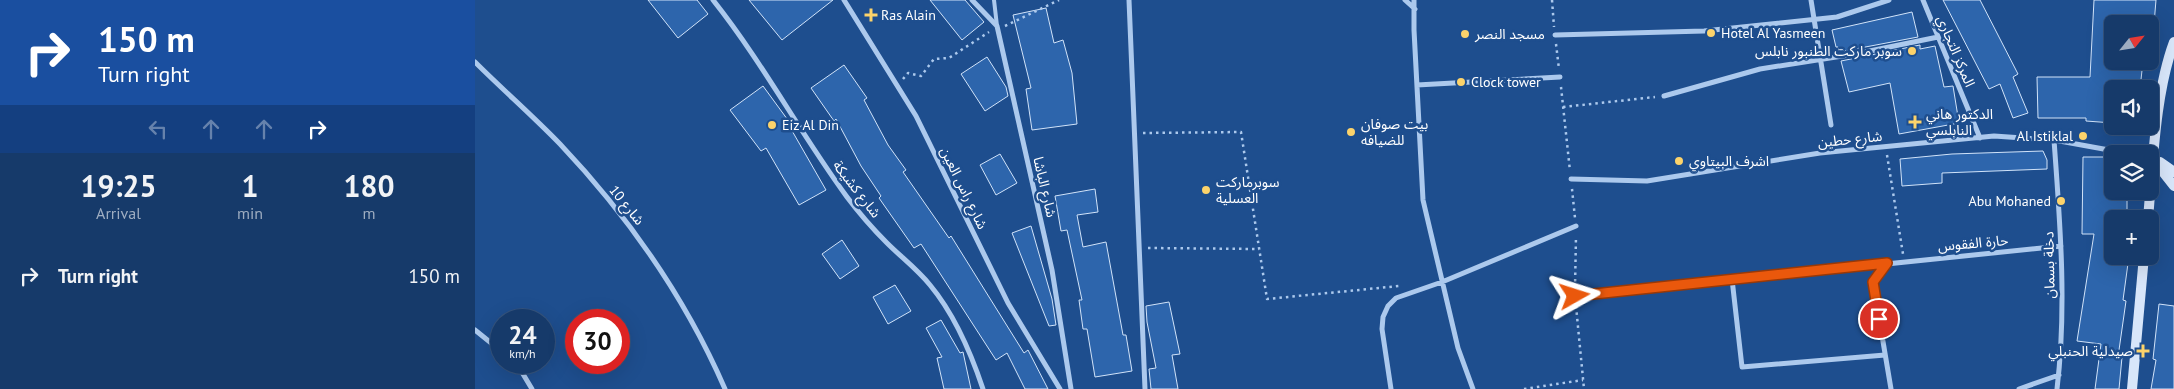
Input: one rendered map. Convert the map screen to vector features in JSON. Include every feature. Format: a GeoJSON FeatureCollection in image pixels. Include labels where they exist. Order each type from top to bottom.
{"type":"FeatureCollection","features":[{"type":"Feature","properties":{"kind":"main road"},"geometry":{"type":"LineString","coordinates":[[2153,145],[2166,62],[2174,42]]}},
{"type":"Feature","properties":{"kind":"main road"},"geometry":{"type":"LineString","coordinates":[[2159,162],[2174,172]]}},
{"type":"Feature","properties":{"kind":"main road"},"geometry":{"type":"LineString","coordinates":[[2159,167],[2174,186]]}},
{"type":"Feature","properties":{"kind":"main road"},"geometry":{"type":"LineString","coordinates":[[2132,389],[2143,265]]}},
{"type":"Feature","properties":{"kind":"street","name":"شارع كشيكة"},"geometry":{"type":"LineString","coordinates":[[713,0],[754,56],[809,143],[856,208],[938,295],[963,341],[983,389]]}},
{"type":"Feature","properties":{"kind":"street","name":"شارع راس العين"},"geometry":{"type":"LineString","coordinates":[[843,0],[916,116],[1008,303],[1060,389]]}},
{"type":"Feature","properties":{"kind":"street"},"geometry":{"type":"LineString","coordinates":[[971,0],[997,26]]}},
{"type":"Feature","properties":{"kind":"street"},"geometry":{"type":"LineString","coordinates":[[1129,0],[1145,389]]}},
{"type":"Feature","properties":{"kind":"street"},"geometry":{"type":"LineString","coordinates":[[1405,0],[1415,9]]}},
{"type":"Feature","properties":{"kind":"street"},"geometry":{"type":"LineString","coordinates":[[1414,0],[1423,200],[1458,348],[1473,389]]}},
{"type":"Feature","properties":{"kind":"street"},"geometry":{"type":"LineString","coordinates":[[1811,0],[1831,124]]}},
{"type":"Feature","properties":{"kind":"street"},"geometry":{"type":"LineString","coordinates":[[1555,35],[1704,31],[1837,18],[1889,0]]}},
{"type":"Feature","properties":{"kind":"street","name":"المركز التجاري"},"geometry":{"type":"LineString","coordinates":[[1923,0],[1980,138]]}},
{"type":"Feature","properties":{"kind":"street","name":"شارع الباشا"},"geometry":{"type":"LineString","coordinates":[[997,26],[1052,270],[1071,389]]}},
{"type":"Feature","properties":{"kind":"street"},"geometry":{"type":"LineString","coordinates":[[1664,96],[1760,69],[1820,60],[1938,37]]}},
{"type":"Feature","properties":{"kind":"street","name":"شارع 10"},"geometry":{"type":"LineString","coordinates":[[475,62],[564,148],[634,231],[686,311],[725,389]]}},
{"type":"Feature","properties":{"kind":"street"},"geometry":{"type":"LineString","coordinates":[[1417,85],[1559,77]]}},
{"type":"Feature","properties":{"kind":"street","name":"شارع حطين"},"geometry":{"type":"LineString","coordinates":[[1571,179],[1647,181],[1820,153],[1994,136],[2054,140],[2104,149]]}},
{"type":"Feature","properties":{"kind":"street","name":"دخلة بسمان"},"geometry":{"type":"LineString","coordinates":[[2054,140],[2061,246],[2062,348],[2057,389]]}},
{"type":"Feature","properties":{"kind":"street"},"geometry":{"type":"LineString","coordinates":[[1391,389],[1382,329],[1383,317],[1388,306],[1396,298],[1442,282],[1576,226]]}},
{"type":"Feature","properties":{"kind":"street","name":"حارة الفقوس"},"geometry":{"type":"LineString","coordinates":[[1575,296],[2061,246]]}},
{"type":"Feature","properties":{"kind":"street"},"geometry":{"type":"LineString","coordinates":[[1887,263],[1873,282],[1891,389]]}},
{"type":"Feature","properties":{"kind":"street"},"geometry":{"type":"LineString","coordinates":[[1732,279],[1742,367],[1885,355]]}},
{"type":"Feature","properties":{"kind":"street"},"geometry":{"type":"LineString","coordinates":[[475,330],[490,342]]}},
{"type":"Feature","properties":{"kind":"street"},"geometry":{"type":"LineString","coordinates":[[522,374],[532,389]]}},
{"type":"Feature","properties":{"kind":"street"},"geometry":{"type":"LineString","coordinates":[[2019,389],[2059,375]]}},
{"type":"Feature","properties":{"kind":"lane"},"geometry":{"type":"LineString","coordinates":[[994,0],[997,26]]}},
{"type":"Feature","properties":{"kind":"path"},"geometry":{"type":"LineString","coordinates":[[898,86],[908,73],[921,76],[934,59],[949,58],[997,26],[1007,25],[1059,0]]}},
{"type":"Feature","properties":{"kind":"path"},"geometry":{"type":"LineString","coordinates":[[1552,0],[1576,226],[1575,296],[1584,389]]}},
{"type":"Feature","properties":{"kind":"path"},"geometry":{"type":"LineString","coordinates":[[1563,108],[1664,96]]}},
{"type":"Feature","properties":{"kind":"path"},"geometry":{"type":"LineString","coordinates":[[1134,133],[1241,132],[1267,299],[1403,285]]}},
{"type":"Feature","properties":{"kind":"path"},"geometry":{"type":"LineString","coordinates":[[1885,147],[1904,261]]}},
{"type":"Feature","properties":{"kind":"path"},"geometry":{"type":"LineString","coordinates":[[1139,248],[1259,249]]}},
{"type":"Feature","properties":{"kind":"path"},"geometry":{"type":"LineString","coordinates":[[1524,389],[1583,380]]}},
{"type":"Feature","properties":{"kind":"building"},"geometry":{"type":"Polygon","coordinates":[[[648,0],[697,0],[708,14],[678,38],[648,0]]]}},
{"type":"Feature","properties":{"kind":"building"},"geometry":{"type":"Polygon","coordinates":[[[749,0],[833,0],[782,40],[749,0]]]}},
{"type":"Feature","properties":{"kind":"building"},"geometry":{"type":"Polygon","coordinates":[[[930,0],[965,0],[984,22],[962,40],[930,0]]]}},
{"type":"Feature","properties":{"kind":"building"},"geometry":{"type":"Polygon","coordinates":[[[1943,0],[1980,0],[2018,74],[2013,77],[2028,113],[2013,118],[2000,84],[1989,89],[1943,0]]]}},
{"type":"Feature","properties":{"kind":"building"},"geometry":{"type":"Polygon","coordinates":[[[2094,0],[2156,0],[2155,15],[2104,15],[2104,70],[2142,70],[2141,80],[2104,80],[2104,122],[2086,121],[2086,118],[2038,118],[2037,77],[2090,77],[2094,0]]]}},
{"type":"Feature","properties":{"kind":"building"},"geometry":{"type":"Polygon","coordinates":[[[1046,8],[1054,43],[1063,40],[1072,73],[1077,124],[1032,130],[1026,89],[1031,88],[1013,15],[1046,8]]]}},
{"type":"Feature","properties":{"kind":"building"},"geometry":{"type":"Polygon","coordinates":[[[1912,12],[1918,37],[1839,52],[1838,47],[1836,47],[1832,30],[1912,12]]]}},
{"type":"Feature","properties":{"kind":"building"},"geometry":{"type":"Polygon","coordinates":[[[1920,45],[1920,49],[1935,46],[1944,87],[1953,86],[1959,123],[1899,134],[1890,83],[1849,92],[1841,61],[1920,45]]]}},
{"type":"Feature","properties":{"kind":"building"},"geometry":{"type":"Polygon","coordinates":[[[987,57],[1006,87],[1008,96],[985,111],[961,74],[987,57]]]}},
{"type":"Feature","properties":{"kind":"building"},"geometry":{"type":"Polygon","coordinates":[[[844,65],[867,98],[864,100],[888,145],[906,170],[903,172],[949,238],[951,236],[1024,353],[1028,350],[1048,389],[1025,389],[1007,353],[996,360],[921,244],[914,248],[879,198],[881,196],[861,166],[836,119],[834,121],[811,88],[844,65]]]}},
{"type":"Feature","properties":{"kind":"building"},"geometry":{"type":"Polygon","coordinates":[[[763,86],[793,127],[791,129],[826,190],[799,205],[766,148],[761,151],[730,110],[763,86]]]}},
{"type":"Feature","properties":{"kind":"building"},"geometry":{"type":"Polygon","coordinates":[[[2043,151],[2047,160],[2047,169],[1942,173],[1942,183],[1902,186],[1900,159],[1952,154],[2043,151]]]}},
{"type":"Feature","properties":{"kind":"building"},"geometry":{"type":"Polygon","coordinates":[[[1000,154],[1017,183],[996,195],[980,165],[1000,154]]]}},
{"type":"Feature","properties":{"kind":"building"},"geometry":{"type":"Polygon","coordinates":[[[2083,157],[2104,157],[2104,200],[2127,200],[2127,210],[2104,210],[2104,265],[2128,265],[2123,300],[2126,301],[2118,357],[2122,357],[2119,389],[2095,389],[2101,344],[2077,341],[2094,234],[2082,234],[2083,157]]]}},
{"type":"Feature","properties":{"kind":"building"},"geometry":{"type":"Polygon","coordinates":[[[1095,189],[1098,212],[1077,215],[1083,247],[1106,242],[1123,335],[1126,335],[1132,371],[1095,377],[1087,329],[1083,329],[1079,300],[1082,300],[1067,230],[1061,231],[1055,196],[1095,189]]]}},
{"type":"Feature","properties":{"kind":"building"},"geometry":{"type":"Polygon","coordinates":[[[1031,226],[1052,299],[1056,325],[1049,326],[1012,233],[1031,226]]]}},
{"type":"Feature","properties":{"kind":"building"},"geometry":{"type":"Polygon","coordinates":[[[842,240],[859,266],[840,279],[822,254],[842,240]]]}},
{"type":"Feature","properties":{"kind":"building"},"geometry":{"type":"Polygon","coordinates":[[[895,285],[911,311],[888,324],[873,297],[895,285]]]}},
{"type":"Feature","properties":{"kind":"building"},"geometry":{"type":"Polygon","coordinates":[[[1169,302],[1180,354],[1172,355],[1178,389],[1151,389],[1149,369],[1156,368],[1147,322],[1146,306],[1169,302]]]}},
{"type":"Feature","properties":{"kind":"building"},"geometry":{"type":"Polygon","coordinates":[[[2159,304],[2174,306],[2174,389],[2151,389],[2156,360],[2153,359],[2159,304]]]}},
{"type":"Feature","properties":{"kind":"building"},"geometry":{"type":"Polygon","coordinates":[[[941,320],[960,353],[963,352],[971,389],[944,389],[937,358],[942,357],[926,328],[941,320]]]}},
{"type":"Feature","properties":{"kind":"place","name":"Ras Alain"},"geometry":{"type":"Point","coordinates":[871,15]}},
{"type":"Feature","properties":{"kind":"place","name":"Hotel Al Yasmeen"},"geometry":{"type":"Point","coordinates":[1711,33]}},
{"type":"Feature","properties":{"kind":"place","name":"مسجد النصر"},"geometry":{"type":"Point","coordinates":[1465,34]}},
{"type":"Feature","properties":{"kind":"place","name":"سوبر ماركت الطنبور نابلس"},"geometry":{"type":"Point","coordinates":[1912,51]}},
{"type":"Feature","properties":{"kind":"place","name":"Clock tower"},"geometry":{"type":"Point","coordinates":[1461,82]}},
{"type":"Feature","properties":{"kind":"place","name":"الدكتور هاني النابلسي"},"geometry":{"type":"Point","coordinates":[1915,122]}},
{"type":"Feature","properties":{"kind":"place","name":"Eiz Al Din"},"geometry":{"type":"Point","coordinates":[772,125]}},
{"type":"Feature","properties":{"kind":"place","name":"بيت صوفان للضيافه"},"geometry":{"type":"Point","coordinates":[1351,132]}},
{"type":"Feature","properties":{"kind":"place","name":"Al Istiklal"},"geometry":{"type":"Point","coordinates":[2083,136]}},
{"type":"Feature","properties":{"kind":"place","name":"اشرف البيتاوي"},"geometry":{"type":"Point","coordinates":[1679,161]}},
{"type":"Feature","properties":{"kind":"place","name":"سوبرماركت العسلية"},"geometry":{"type":"Point","coordinates":[1206,190]}},
{"type":"Feature","properties":{"kind":"place","name":"Abu Mohaned"},"geometry":{"type":"Point","coordinates":[2061,201]}},
{"type":"Feature","properties":{"kind":"place","name":"صيدلية الحنبلي"},"geometry":{"type":"Point","coordinates":[2143,351]}},
{"type":"Feature","properties":{"kind":"route"},"geometry":{"type":"LineString","coordinates":[[1575,296],[1887,263],[1873,282],[1879,319]]}}]}
